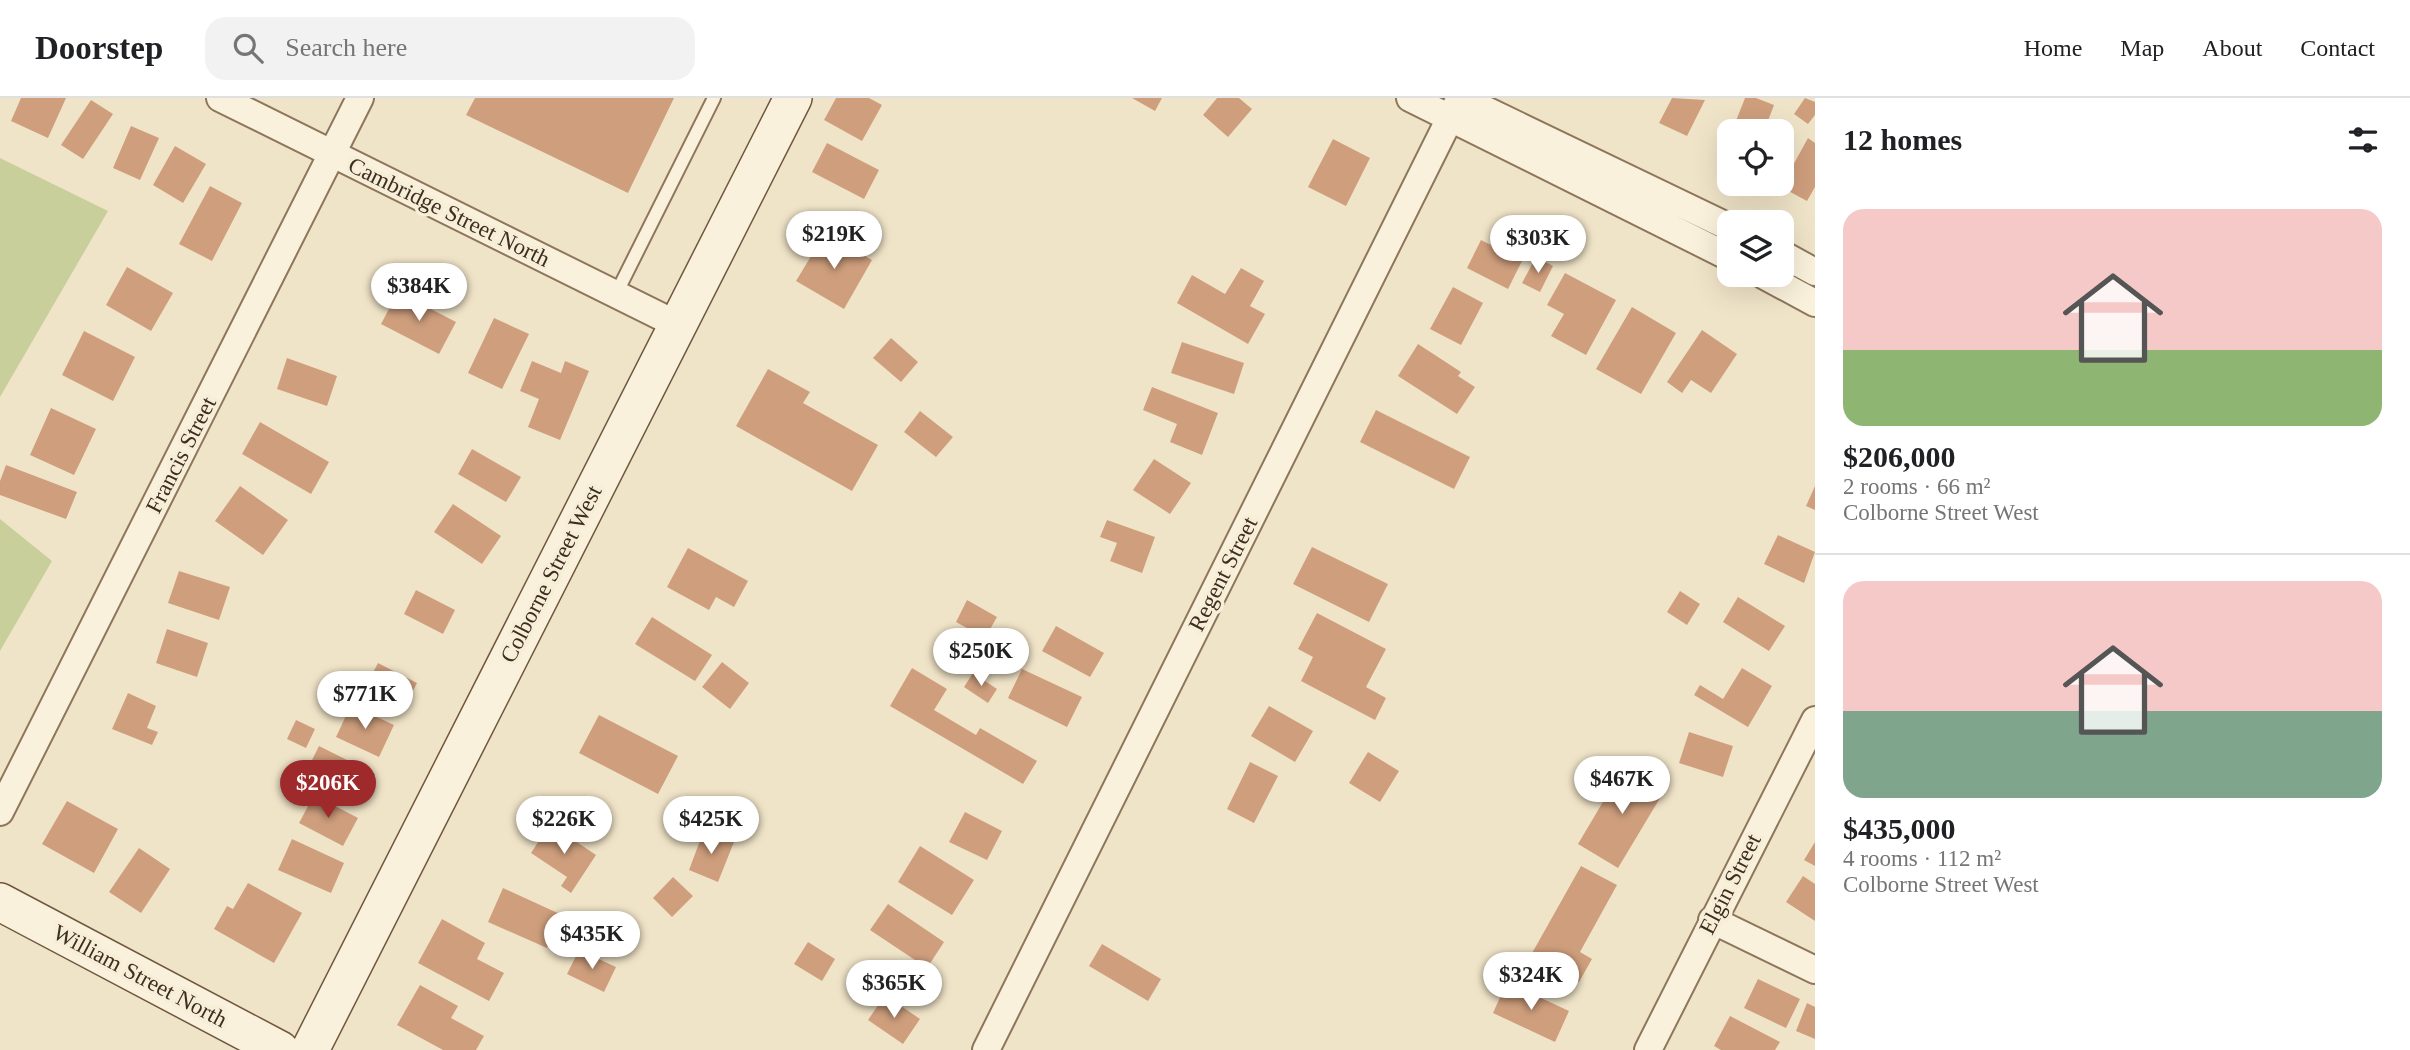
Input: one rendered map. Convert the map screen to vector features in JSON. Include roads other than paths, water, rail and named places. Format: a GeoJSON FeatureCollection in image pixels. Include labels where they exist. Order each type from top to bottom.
{"type":"FeatureCollection","features":[{"type":"Feature","properties":{"kind":"main road","name":"Colborne Street West"},"geometry":{"type":"LineString","coordinates":[[310,1050],[793,98]]}},
{"type":"Feature","properties":{"kind":"main road","name":"William Street North"},"geometry":{"type":"LineString","coordinates":[[0,902],[280,1050]]}},
{"type":"Feature","properties":{"kind":"street","name":"Cambridge Street North"},"geometry":{"type":"LineString","coordinates":[[220,98],[678,325]]}},
{"type":"Feature","properties":{"kind":"street","name":"Francis Street"},"geometry":{"type":"LineString","coordinates":[[0,812],[360,98]]}},
{"type":"Feature","properties":{"kind":"street"},"geometry":{"type":"LineString","coordinates":[[1410,98],[1457,105],[1717,223]]}},
{"type":"Feature","properties":{"kind":"street"},"geometry":{"type":"LineString","coordinates":[[1457,105],[1717,250]]}},
{"type":"Feature","properties":{"kind":"street","name":"Regent Street"},"geometry":{"type":"LineString","coordinates":[[986,1050],[1457,105]]}},
{"type":"Feature","properties":{"kind":"street"},"geometry":{"type":"LineString","coordinates":[[1794,261],[1815,272]]}},
{"type":"Feature","properties":{"kind":"street"},"geometry":{"type":"LineString","coordinates":[[1785,287],[1815,303]]}},
{"type":"Feature","properties":{"kind":"street","name":"Elgin Street"},"geometry":{"type":"LineString","coordinates":[[1648,1050],[1815,720]]}},
{"type":"Feature","properties":{"kind":"street"},"geometry":{"type":"LineString","coordinates":[[1712,920],[1815,970]]}},
{"type":"Feature","properties":{"kind":"lane"},"geometry":{"type":"LineString","coordinates":[[616,294],[714,98]]}}]}
